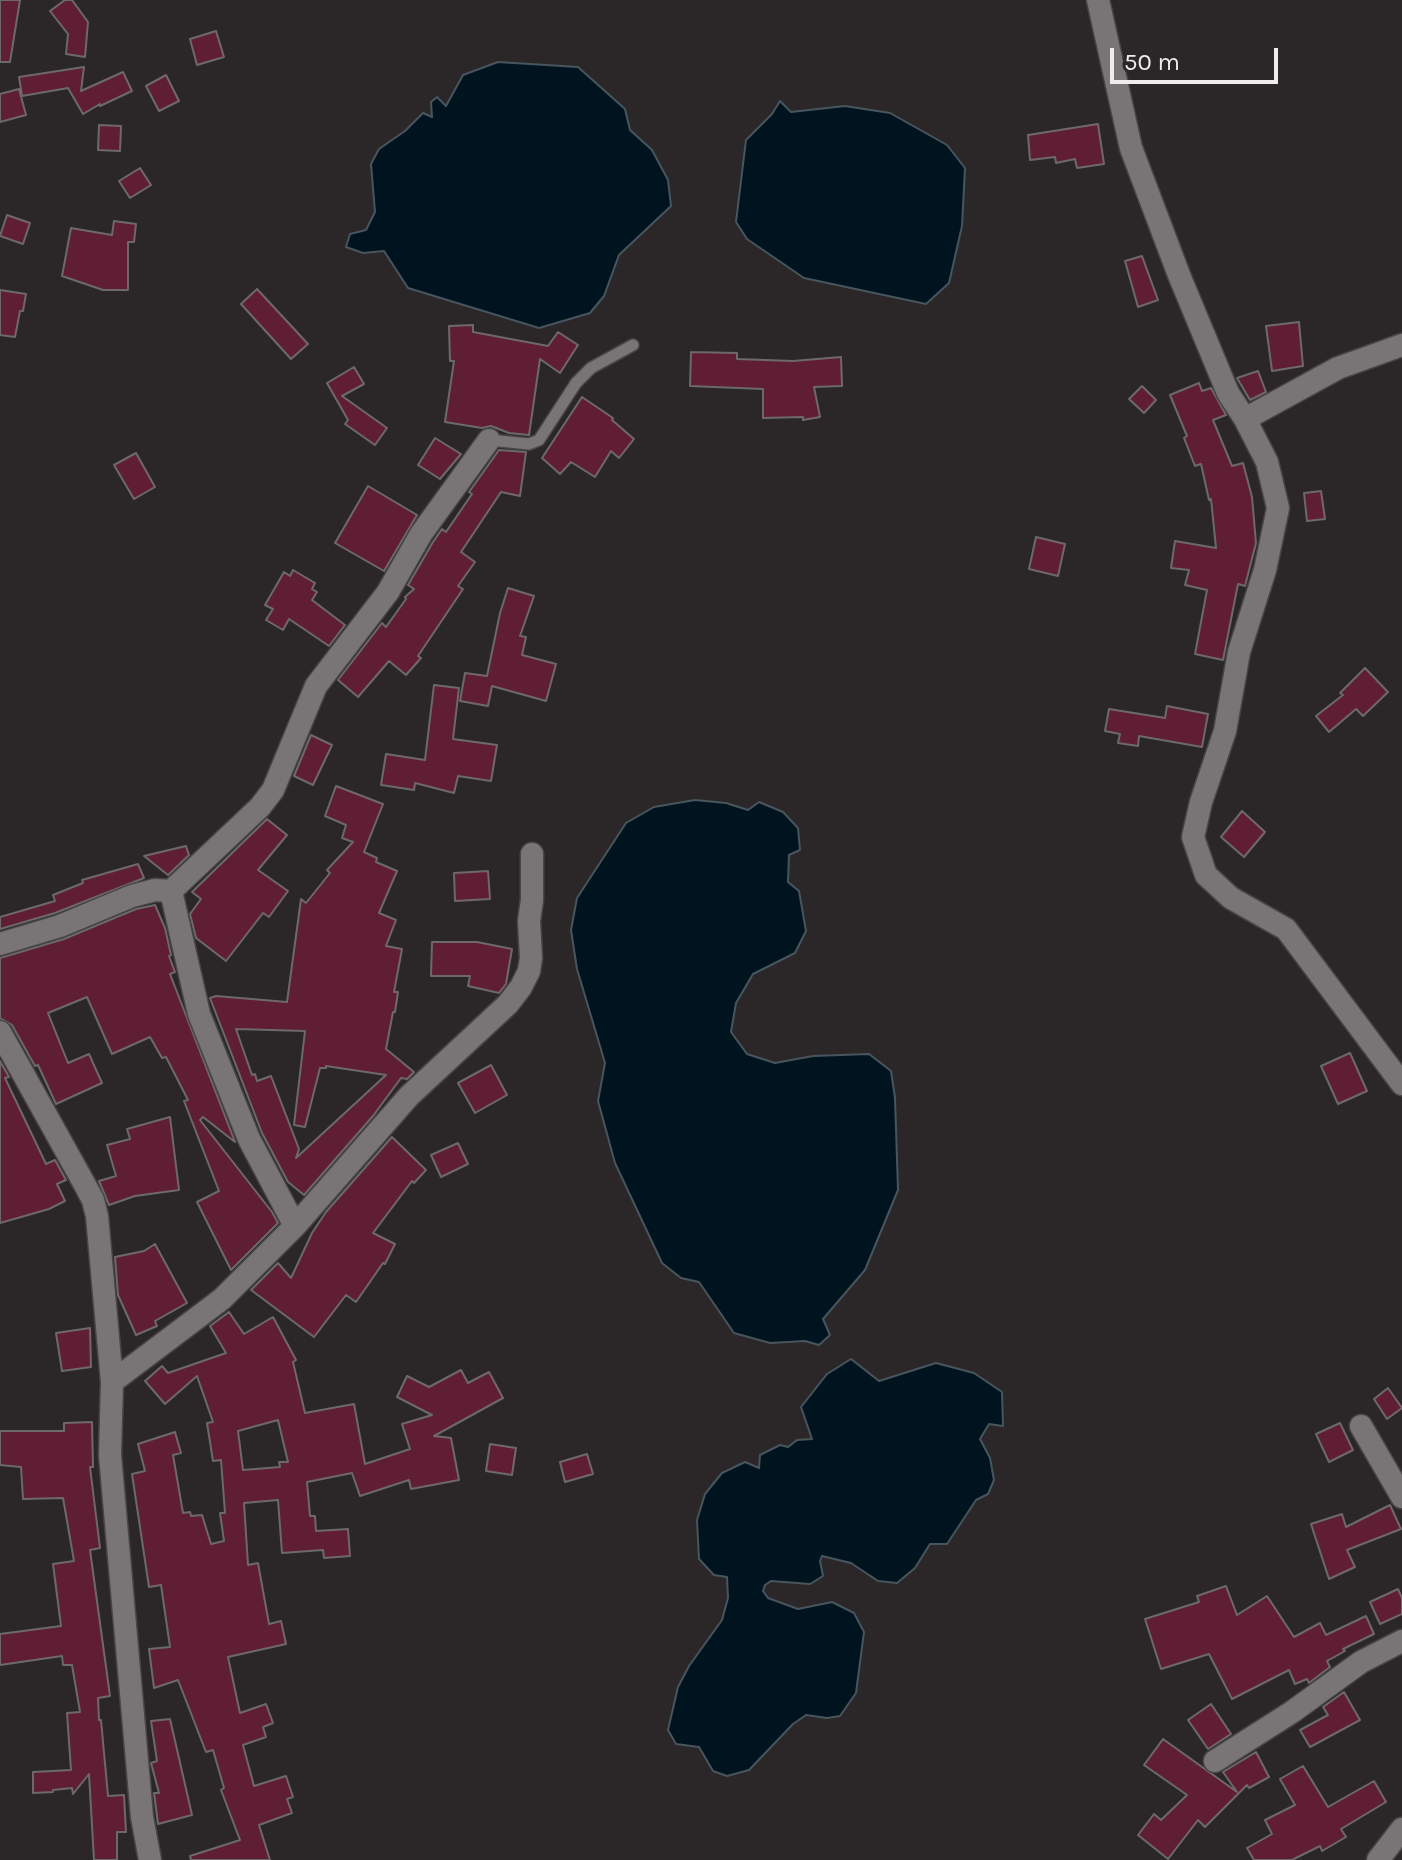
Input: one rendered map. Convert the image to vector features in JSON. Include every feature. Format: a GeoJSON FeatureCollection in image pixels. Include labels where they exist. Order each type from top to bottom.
{"type":"FeatureCollection","features":[{"type":"Feature","properties":{"kind":"street"},"geometry":{"type":"LineString","coordinates":[[1098,0],[1131,148],[1228,393],[1267,462],[1278,508],[1265,570],[1239,652],[1225,731],[1201,802],[1193,837],[1206,875],[1231,898],[1286,929],[1402,1084]]}},
{"type":"Feature","properties":{"kind":"street"},"geometry":{"type":"LineString","coordinates":[[1245,419],[1338,368],[1402,345]]}},
{"type":"Feature","properties":{"kind":"street"},"geometry":{"type":"LineString","coordinates":[[0,944],[60,926],[132,896],[155,890],[171,891],[260,807],[273,790],[316,686],[388,592],[421,534],[489,440]]}},
{"type":"Feature","properties":{"kind":"street"},"geometry":{"type":"LineString","coordinates":[[112,1382],[222,1299],[295,1226],[409,1096],[508,1004],[529,971],[532,854]]}},
{"type":"Feature","properties":{"kind":"street"},"geometry":{"type":"LineString","coordinates":[[171,891],[199,1014],[249,1139],[295,1226]]}},
{"type":"Feature","properties":{"kind":"street"},"geometry":{"type":"LineString","coordinates":[[0,1032],[93,1200],[97,1216],[112,1382],[110,1455],[142,1817],[150,1860]]}},
{"type":"Feature","properties":{"kind":"street"},"geometry":{"type":"LineString","coordinates":[[1361,1426],[1402,1497]]}},
{"type":"Feature","properties":{"kind":"street"},"geometry":{"type":"LineString","coordinates":[[1215,1761],[1292,1712],[1361,1662],[1402,1641]]}},
{"type":"Feature","properties":{"kind":"street"},"geometry":{"type":"LineString","coordinates":[[1378,1860],[1402,1829]]}},
{"type":"Feature","properties":{"kind":"lane"},"geometry":{"type":"LineString","coordinates":[[489,440],[529,444],[539,440],[576,383],[591,368],[633,345]]}},
{"type":"Feature","properties":{"kind":"water"},"geometry":{"type":"Polygon","coordinates":[[[498,62],[578,67],[625,109],[630,130],[652,150],[668,180],[671,206],[619,255],[604,296],[590,313],[539,328],[408,288],[384,251],[363,253],[346,247],[350,234],[366,230],[375,212],[371,164],[379,149],[405,131],[423,113],[432,117],[431,102],[437,97],[446,106],[463,75],[498,62]]]}},
{"type":"Feature","properties":{"kind":"water"},"geometry":{"type":"Polygon","coordinates":[[[780,101],[791,112],[845,106],[890,113],[947,145],[965,168],[962,226],[949,283],[926,304],[804,278],[747,239],[736,222],[746,140],[772,114],[780,101]]]}},
{"type":"Feature","properties":{"kind":"water"},"geometry":{"type":"Polygon","coordinates":[[[695,800],[726,803],[748,810],[759,802],[783,812],[798,828],[800,850],[789,855],[788,882],[799,891],[806,931],[795,953],[753,974],[736,1003],[731,1032],[747,1054],[775,1063],[813,1056],[869,1054],[891,1071],[895,1098],[898,1190],[865,1270],[823,1319],[830,1335],[819,1345],[805,1341],[770,1343],[734,1333],[699,1282],[681,1278],[662,1263],[615,1163],[598,1101],[605,1063],[577,969],[571,930],[577,898],[626,823],[654,807],[695,800]]]}},
{"type":"Feature","properties":{"kind":"water"},"geometry":{"type":"Polygon","coordinates":[[[851,1359],[879,1381],[936,1363],[974,1373],[1002,1392],[1003,1426],[989,1424],[980,1439],[990,1458],[994,1480],[988,1494],[976,1500],[947,1544],[930,1544],[915,1568],[897,1583],[878,1581],[851,1563],[822,1556],[823,1576],[810,1584],[771,1581],[765,1585],[763,1591],[768,1598],[798,1609],[832,1602],[854,1613],[864,1632],[856,1693],[840,1716],[806,1715],[793,1724],[749,1770],[727,1776],[713,1771],[699,1747],[676,1744],[668,1730],[678,1687],[722,1620],[728,1598],[727,1577],[714,1575],[699,1559],[697,1520],[705,1494],[722,1473],[745,1462],[759,1468],[760,1455],[780,1445],[788,1447],[797,1440],[812,1439],[801,1407],[827,1374],[851,1359]]]}},
{"type":"Feature","properties":{"kind":"building"},"geometry":{"type":"Polygon","coordinates":[[[0,0],[20,0],[10,62],[0,62],[0,0]]]}},
{"type":"Feature","properties":{"kind":"building"},"geometry":{"type":"Polygon","coordinates":[[[65,0],[72,0],[88,22],[85,57],[66,54],[68,34],[50,11],[65,0]]]}},
{"type":"Feature","properties":{"kind":"building"},"geometry":{"type":"Polygon","coordinates":[[[216,31],[224,57],[197,65],[190,39],[216,31]]]}},
{"type":"Feature","properties":{"kind":"building"},"geometry":{"type":"Polygon","coordinates":[[[84,67],[81,91],[123,72],[132,91],[83,114],[68,88],[22,96],[19,77],[84,67]]]}},
{"type":"Feature","properties":{"kind":"building"},"geometry":{"type":"Polygon","coordinates":[[[166,75],[179,101],[159,111],[146,86],[166,75]]]}},
{"type":"Feature","properties":{"kind":"building"},"geometry":{"type":"Polygon","coordinates":[[[19,89],[26,115],[0,122],[0,94],[19,89]]]}},
{"type":"Feature","properties":{"kind":"building"},"geometry":{"type":"Polygon","coordinates":[[[1098,124],[1104,164],[1077,168],[1075,159],[1056,163],[1055,157],[1030,160],[1028,135],[1098,124]]]}},
{"type":"Feature","properties":{"kind":"building"},"geometry":{"type":"Polygon","coordinates":[[[99,125],[121,126],[120,151],[98,150],[99,125]]]}},
{"type":"Feature","properties":{"kind":"building"},"geometry":{"type":"Polygon","coordinates":[[[140,168],[151,185],[130,198],[119,181],[140,168]]]}},
{"type":"Feature","properties":{"kind":"building"},"geometry":{"type":"Polygon","coordinates":[[[7,215],[30,223],[23,244],[0,236],[7,215]]]}},
{"type":"Feature","properties":{"kind":"building"},"geometry":{"type":"Polygon","coordinates":[[[114,221],[136,224],[134,242],[128,242],[128,290],[103,290],[62,276],[71,228],[112,235],[114,221]]]}},
{"type":"Feature","properties":{"kind":"building"},"geometry":{"type":"Polygon","coordinates":[[[1142,256],[1158,300],[1138,307],[1125,261],[1142,256]]]}},
{"type":"Feature","properties":{"kind":"building"},"geometry":{"type":"Polygon","coordinates":[[[257,289],[308,344],[291,359],[241,304],[257,289]]]}},
{"type":"Feature","properties":{"kind":"building"},"geometry":{"type":"Polygon","coordinates":[[[0,290],[26,294],[15,337],[0,335],[0,290]]]}},
{"type":"Feature","properties":{"kind":"building"},"geometry":{"type":"Polygon","coordinates":[[[1299,322],[1303,366],[1272,371],[1266,326],[1299,322]]]}},
{"type":"Feature","properties":{"kind":"building"},"geometry":{"type":"Polygon","coordinates":[[[473,325],[473,332],[548,346],[558,332],[578,345],[560,373],[540,359],[529,435],[509,433],[491,426],[482,428],[445,422],[454,361],[450,361],[449,326],[473,325]]]}},
{"type":"Feature","properties":{"kind":"building"},"geometry":{"type":"Polygon","coordinates":[[[691,352],[737,353],[737,359],[793,361],[841,357],[842,386],[814,387],[820,417],[803,420],[803,417],[763,418],[763,389],[690,386],[691,352]]]}},
{"type":"Feature","properties":{"kind":"building"},"geometry":{"type":"Polygon","coordinates":[[[354,367],[364,384],[342,396],[387,428],[375,445],[345,424],[348,420],[327,383],[354,367]]]}},
{"type":"Feature","properties":{"kind":"building"},"geometry":{"type":"Polygon","coordinates":[[[1258,371],[1266,392],[1250,400],[1237,378],[1258,371]]]}},
{"type":"Feature","properties":{"kind":"building"},"geometry":{"type":"Polygon","coordinates":[[[1199,383],[1202,391],[1211,388],[1226,415],[1213,420],[1232,466],[1243,463],[1252,497],[1256,543],[1245,586],[1238,584],[1223,660],[1195,654],[1207,590],[1185,585],[1189,570],[1171,568],[1175,541],[1216,548],[1211,499],[1201,464],[1195,466],[1184,438],[1187,436],[1170,395],[1199,383]]]}},
{"type":"Feature","properties":{"kind":"building"},"geometry":{"type":"Polygon","coordinates":[[[1142,386],[1156,400],[1144,413],[1129,399],[1142,386]]]}},
{"type":"Feature","properties":{"kind":"building"},"geometry":{"type":"Polygon","coordinates":[[[582,397],[613,418],[634,439],[619,458],[611,451],[595,477],[571,462],[560,474],[542,458],[582,397]]]}},
{"type":"Feature","properties":{"kind":"building"},"geometry":{"type":"Polygon","coordinates":[[[435,438],[461,454],[440,479],[418,465],[435,438]]]}},
{"type":"Feature","properties":{"kind":"building"},"geometry":{"type":"Polygon","coordinates":[[[499,450],[526,452],[520,496],[501,492],[461,552],[475,562],[458,586],[463,589],[418,656],[421,658],[406,675],[389,661],[358,697],[338,680],[382,623],[386,627],[405,597],[414,589],[408,585],[433,542],[442,529],[446,532],[499,450]]]}},
{"type":"Feature","properties":{"kind":"building"},"geometry":{"type":"Polygon","coordinates":[[[136,453],[155,487],[134,499],[114,465],[136,453]]]}},
{"type":"Feature","properties":{"kind":"building"},"geometry":{"type":"Polygon","coordinates":[[[368,486],[417,515],[384,571],[335,543],[368,486]]]}},
{"type":"Feature","properties":{"kind":"building"},"geometry":{"type":"Polygon","coordinates":[[[1321,491],[1325,519],[1307,521],[1304,493],[1321,491]]]}},
{"type":"Feature","properties":{"kind":"building"},"geometry":{"type":"Polygon","coordinates":[[[1036,537],[1065,544],[1058,576],[1029,569],[1036,537]]]}},
{"type":"Feature","properties":{"kind":"building"},"geometry":{"type":"Polygon","coordinates":[[[293,570],[315,583],[312,589],[317,592],[312,600],[345,625],[329,646],[289,619],[283,630],[266,620],[273,609],[265,605],[284,572],[290,576],[293,570]]]}},
{"type":"Feature","properties":{"kind":"building"},"geometry":{"type":"Polygon","coordinates":[[[508,588],[534,596],[520,636],[526,637],[522,655],[556,664],[546,701],[492,686],[488,706],[460,701],[465,673],[487,676],[508,588]]]}},
{"type":"Feature","properties":{"kind":"building"},"geometry":{"type":"Polygon","coordinates":[[[1365,668],[1388,692],[1363,716],[1356,709],[1329,732],[1316,716],[1343,695],[1340,693],[1365,668]]]}},
{"type":"Feature","properties":{"kind":"building"},"geometry":{"type":"Polygon","coordinates":[[[434,685],[459,688],[453,739],[497,745],[491,781],[458,776],[454,793],[415,783],[414,790],[381,785],[386,754],[425,760],[434,685]]]}},
{"type":"Feature","properties":{"kind":"building"},"geometry":{"type":"Polygon","coordinates":[[[1167,706],[1208,714],[1202,747],[1139,736],[1138,746],[1118,743],[1120,734],[1105,731],[1109,709],[1165,718],[1167,706]]]}},
{"type":"Feature","properties":{"kind":"building"},"geometry":{"type":"Polygon","coordinates":[[[311,735],[332,745],[313,785],[294,776],[311,735]]]}},
{"type":"Feature","properties":{"kind":"building"},"geometry":{"type":"Polygon","coordinates":[[[336,786],[383,804],[364,852],[377,858],[376,862],[397,871],[379,913],[396,920],[386,946],[402,949],[394,992],[398,992],[395,1012],[386,1049],[414,1072],[407,1079],[401,1078],[373,1116],[304,1195],[288,1182],[262,1133],[210,998],[287,1002],[301,899],[306,903],[330,873],[327,870],[353,842],[342,838],[346,825],[325,816],[336,786]],[[236,1029],[252,1075],[255,1074],[257,1081],[271,1076],[299,1149],[296,1158],[386,1075],[326,1066],[320,1068],[305,1127],[294,1125],[305,1031],[236,1029]]]}},
{"type":"Feature","properties":{"kind":"building"},"geometry":{"type":"Polygon","coordinates":[[[1242,811],[1265,832],[1244,857],[1221,837],[1242,811]]]}},
{"type":"Feature","properties":{"kind":"building"},"geometry":{"type":"Polygon","coordinates":[[[267,819],[287,835],[258,870],[288,891],[269,917],[263,913],[226,961],[196,938],[190,914],[201,899],[192,892],[267,819]]]}},
{"type":"Feature","properties":{"kind":"building"},"geometry":{"type":"Polygon","coordinates":[[[186,846],[189,855],[168,875],[144,856],[186,846]]]}},
{"type":"Feature","properties":{"kind":"building"},"geometry":{"type":"Polygon","coordinates":[[[138,864],[144,878],[55,913],[0,929],[0,917],[55,901],[53,895],[83,883],[82,880],[138,864]]]}},
{"type":"Feature","properties":{"kind":"building"},"geometry":{"type":"Polygon","coordinates":[[[488,871],[490,899],[455,901],[454,873],[488,871]]]}},
{"type":"Feature","properties":{"kind":"building"},"geometry":{"type":"Polygon","coordinates":[[[155,905],[165,928],[175,972],[170,974],[235,1142],[203,1117],[200,1120],[278,1223],[231,1270],[197,1202],[219,1191],[184,1101],[188,1100],[166,1057],[162,1058],[150,1037],[112,1054],[87,997],[48,1013],[68,1063],[89,1054],[102,1083],[56,1104],[38,1065],[35,1066],[12,1025],[0,1018],[0,958],[64,939],[136,909],[155,905]]]}},
{"type":"Feature","properties":{"kind":"building"},"geometry":{"type":"Polygon","coordinates":[[[432,942],[477,942],[512,949],[506,984],[499,993],[468,986],[470,976],[431,976],[432,942]]]}},
{"type":"Feature","properties":{"kind":"building"},"geometry":{"type":"Polygon","coordinates":[[[1350,1053],[1367,1091],[1338,1104],[1321,1066],[1350,1053]]]}},
{"type":"Feature","properties":{"kind":"building"},"geometry":{"type":"Polygon","coordinates":[[[0,1061],[46,1164],[55,1160],[66,1180],[57,1184],[65,1201],[49,1209],[0,1223],[0,1061]]]}},
{"type":"Feature","properties":{"kind":"building"},"geometry":{"type":"Polygon","coordinates":[[[491,1065],[507,1095],[475,1113],[458,1083],[491,1065]]]}},
{"type":"Feature","properties":{"kind":"building"},"geometry":{"type":"Polygon","coordinates":[[[170,1117],[179,1190],[135,1196],[109,1205],[99,1181],[116,1176],[107,1145],[130,1139],[127,1129],[170,1117]]]}},
{"type":"Feature","properties":{"kind":"building"},"geometry":{"type":"Polygon","coordinates":[[[392,1137],[426,1170],[414,1183],[412,1181],[373,1233],[395,1244],[385,1264],[356,1302],[346,1295],[314,1337],[251,1290],[278,1263],[291,1278],[312,1233],[326,1212],[392,1137]]]}},
{"type":"Feature","properties":{"kind":"building"},"geometry":{"type":"Polygon","coordinates":[[[458,1143],[468,1164],[441,1177],[431,1155],[458,1143]]]}},
{"type":"Feature","properties":{"kind":"building"},"geometry":{"type":"Polygon","coordinates":[[[155,1244],[187,1303],[155,1321],[157,1326],[136,1335],[118,1295],[115,1257],[144,1251],[155,1244]]]}},
{"type":"Feature","properties":{"kind":"building"},"geometry":{"type":"Polygon","coordinates":[[[229,1312],[244,1334],[273,1317],[296,1360],[293,1362],[305,1413],[354,1404],[365,1464],[410,1449],[402,1424],[432,1415],[397,1397],[407,1376],[429,1387],[461,1370],[468,1383],[489,1372],[503,1398],[434,1436],[451,1438],[459,1480],[411,1489],[409,1480],[360,1496],[352,1473],[307,1482],[310,1516],[315,1516],[316,1531],[348,1529],[350,1556],[324,1558],[323,1550],[282,1553],[278,1500],[244,1503],[248,1565],[258,1563],[269,1624],[281,1621],[286,1644],[228,1657],[240,1713],[266,1704],[273,1723],[263,1727],[266,1737],[243,1745],[254,1786],[286,1776],[293,1797],[287,1799],[292,1813],[259,1825],[270,1860],[191,1860],[190,1856],[240,1840],[221,1790],[224,1788],[213,1750],[206,1752],[178,1680],[154,1688],[149,1649],[170,1647],[161,1585],[149,1587],[132,1474],[145,1471],[138,1444],[175,1432],[181,1453],[173,1455],[183,1513],[202,1515],[211,1544],[224,1541],[220,1513],[225,1513],[221,1460],[213,1461],[207,1423],[213,1422],[197,1376],[165,1404],[145,1381],[162,1366],[168,1373],[226,1353],[210,1326],[229,1312]],[[278,1420],[238,1431],[243,1470],[280,1467],[279,1462],[288,1462],[278,1420]]]}},
{"type":"Feature","properties":{"kind":"building"},"geometry":{"type":"Polygon","coordinates":[[[90,1328],[91,1367],[62,1371],[56,1333],[90,1328]]]}},
{"type":"Feature","properties":{"kind":"building"},"geometry":{"type":"Polygon","coordinates":[[[1388,1388],[1402,1408],[1387,1419],[1374,1399],[1388,1388]]]}},
{"type":"Feature","properties":{"kind":"building"},"geometry":{"type":"Polygon","coordinates":[[[92,1422],[93,1467],[90,1467],[100,1548],[90,1550],[110,1696],[98,1698],[99,1720],[108,1796],[124,1795],[126,1832],[117,1832],[117,1860],[94,1860],[89,1774],[73,1794],[72,1788],[33,1793],[33,1772],[71,1770],[67,1713],[80,1712],[72,1665],[63,1665],[62,1656],[0,1665],[0,1634],[61,1626],[53,1564],[74,1561],[63,1498],[23,1499],[21,1467],[0,1465],[0,1431],[64,1431],[64,1423],[92,1422]]]}},
{"type":"Feature","properties":{"kind":"building"},"geometry":{"type":"Polygon","coordinates":[[[1340,1423],[1353,1450],[1329,1462],[1316,1434],[1340,1423]]]}},
{"type":"Feature","properties":{"kind":"building"},"geometry":{"type":"Polygon","coordinates":[[[490,1444],[516,1448],[512,1475],[486,1471],[490,1444]]]}},
{"type":"Feature","properties":{"kind":"building"},"geometry":{"type":"Polygon","coordinates":[[[587,1454],[593,1474],[565,1482],[560,1462],[587,1454]]]}},
{"type":"Feature","properties":{"kind":"building"},"geometry":{"type":"Polygon","coordinates":[[[1390,1505],[1401,1529],[1347,1550],[1355,1567],[1329,1579],[1311,1524],[1342,1514],[1346,1527],[1390,1505]]]}},
{"type":"Feature","properties":{"kind":"building"},"geometry":{"type":"Polygon","coordinates":[[[1226,1586],[1237,1615],[1267,1596],[1294,1637],[1320,1623],[1326,1635],[1366,1616],[1374,1634],[1343,1649],[1345,1651],[1327,1661],[1330,1667],[1309,1683],[1307,1679],[1295,1684],[1289,1670],[1232,1699],[1209,1654],[1161,1669],[1145,1619],[1199,1602],[1197,1596],[1226,1586]]]}},
{"type":"Feature","properties":{"kind":"building"},"geometry":{"type":"Polygon","coordinates":[[[1398,1589],[1402,1598],[1402,1614],[1380,1624],[1370,1602],[1398,1589]]]}},
{"type":"Feature","properties":{"kind":"building"},"geometry":{"type":"Polygon","coordinates":[[[1344,1692],[1360,1720],[1310,1747],[1300,1730],[1328,1715],[1323,1707],[1344,1692]]]}},
{"type":"Feature","properties":{"kind":"building"},"geometry":{"type":"Polygon","coordinates":[[[1211,1704],[1231,1734],[1208,1749],[1188,1720],[1211,1704]]]}},
{"type":"Feature","properties":{"kind":"building"},"geometry":{"type":"Polygon","coordinates":[[[170,1719],[192,1815],[158,1824],[154,1793],[159,1793],[151,1763],[157,1761],[151,1721],[170,1719]]]}},
{"type":"Feature","properties":{"kind":"building"},"geometry":{"type":"Polygon","coordinates":[[[1163,1739],[1237,1792],[1223,1772],[1256,1752],[1269,1777],[1249,1788],[1247,1785],[1205,1827],[1198,1820],[1168,1859],[1138,1835],[1154,1814],[1161,1820],[1187,1795],[1144,1765],[1163,1739]]]}},
{"type":"Feature","properties":{"kind":"building"},"geometry":{"type":"Polygon","coordinates":[[[1303,1766],[1328,1807],[1374,1781],[1386,1802],[1341,1829],[1346,1837],[1322,1851],[1320,1846],[1292,1860],[1254,1860],[1247,1848],[1272,1834],[1265,1820],[1295,1805],[1280,1779],[1303,1766]]]}}]}
